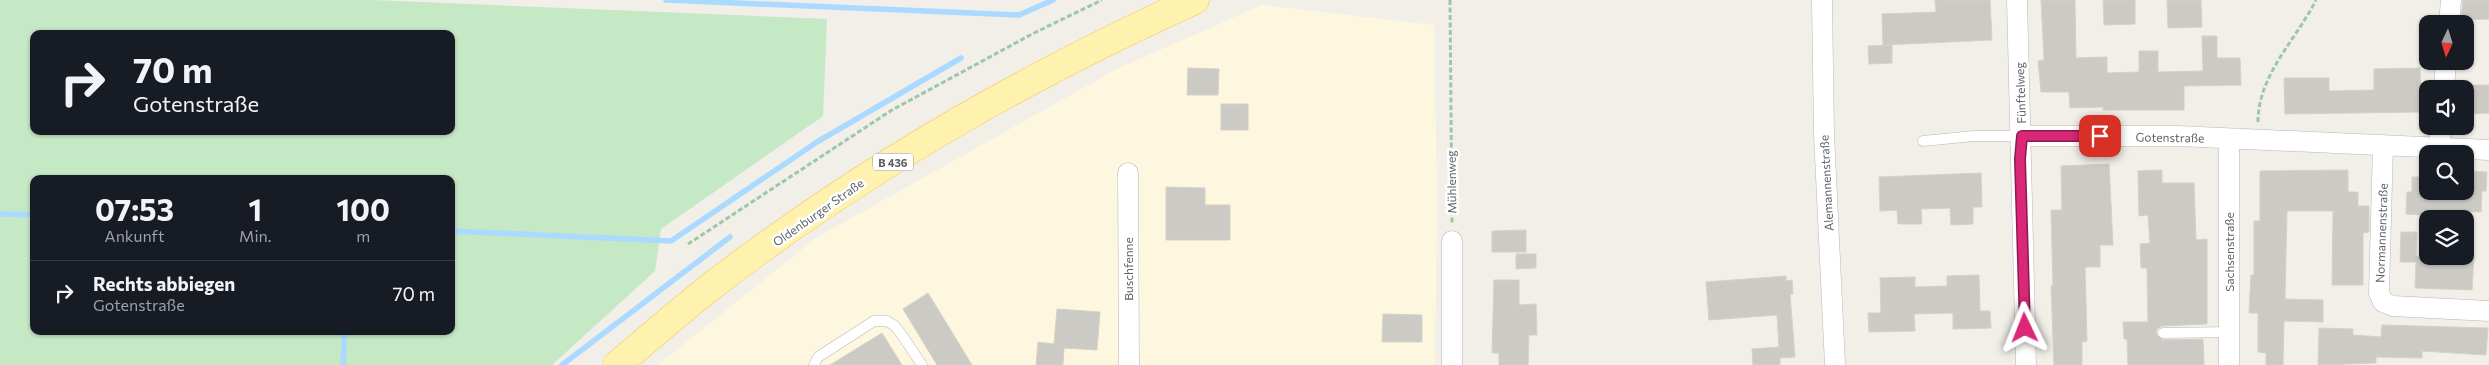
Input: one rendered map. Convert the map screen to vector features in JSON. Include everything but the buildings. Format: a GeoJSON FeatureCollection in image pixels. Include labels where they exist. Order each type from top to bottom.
{"type":"FeatureCollection","features":[{"type":"Feature","properties":{"kind":"main road","name":"Oldenburger Straße"},"geometry":{"type":"LineString","coordinates":[[617,365],[714,285],[844,192],[979,108],[1128,30],[1195,0]]}},
{"type":"Feature","properties":{"kind":"street","name":"Alemannenstraße"},"geometry":{"type":"LineString","coordinates":[[1822,0],[1824,134],[1835,365]]}},
{"type":"Feature","properties":{"kind":"street","name":"Fünftelweg"},"geometry":{"type":"LineString","coordinates":[[2017,0],[2022,136],[2020,159],[2026,365]]}},
{"type":"Feature","properties":{"kind":"street"},"geometry":{"type":"LineString","coordinates":[[2450,15],[2451,0]]}},
{"type":"Feature","properties":{"kind":"street","name":"Gotenstraße"},"geometry":{"type":"LineString","coordinates":[[2022,136],[2178,136],[2419,147]]}},
{"type":"Feature","properties":{"kind":"street","name":"Sachsenstraße"},"geometry":{"type":"LineString","coordinates":[[2229,138],[2229,365]]}},
{"type":"Feature","properties":{"kind":"street","name":"Normannenstraße"},"geometry":{"type":"LineString","coordinates":[[2383,145],[2379,293],[2383,302],[2393,306],[2489,311]]}},
{"type":"Feature","properties":{"kind":"street","name":"Gotenstraße"},"geometry":{"type":"LineString","coordinates":[[2474,149],[2489,150]]}},
{"type":"Feature","properties":{"kind":"street","name":"Buschfenne"},"geometry":{"type":"LineString","coordinates":[[1128,173],[1129,365]]}},
{"type":"Feature","properties":{"kind":"street"},"geometry":{"type":"LineString","coordinates":[[1452,241],[1452,365]]}},
{"type":"Feature","properties":{"kind":"lane"},"geometry":{"type":"LineString","coordinates":[[1924,141],[1974,136],[2022,136]]}},
{"type":"Feature","properties":{"kind":"lane"},"geometry":{"type":"LineString","coordinates":[[814,365],[818,357],[874,321],[887,321],[895,326],[922,365]]}},
{"type":"Feature","properties":{"kind":"lane"},"geometry":{"type":"LineString","coordinates":[[2163,333],[2229,332]]}},
{"type":"Feature","properties":{"kind":"path"},"geometry":{"type":"LineString","coordinates":[[688,244],[892,110],[1034,33],[1102,0]]}},
{"type":"Feature","properties":{"kind":"path","name":"Mühlenweg"},"geometry":{"type":"LineString","coordinates":[[1450,0],[1452,241]]}},
{"type":"Feature","properties":{"kind":"path"},"geometry":{"type":"LineString","coordinates":[[2258,140],[2258,112],[2262,90],[2271,71],[2305,21],[2316,0]]}},
{"type":"Feature","properties":{"kind":"shaded area"},"geometry":{"type":"Polygon","coordinates":[[[1262,5],[1434,25],[1437,198],[1435,365],[658,365],[816,238],[1117,69],[1262,5]]]}},
{"type":"Feature","properties":{"kind":"green space"},"geometry":{"type":"Polygon","coordinates":[[[0,0],[373,0],[827,19],[823,116],[661,229],[655,271],[552,365],[0,365],[0,0]]]}},
{"type":"Feature","properties":{"kind":"waterway"},"geometry":{"type":"LineString","coordinates":[[666,0],[1019,15],[1053,0]]}},
{"type":"Feature","properties":{"kind":"waterway"},"geometry":{"type":"LineString","coordinates":[[455,231],[671,241],[817,142],[961,58]]}},
{"type":"Feature","properties":{"kind":"waterway"},"geometry":{"type":"LineString","coordinates":[[0,214],[30,215]]}},
{"type":"Feature","properties":{"kind":"waterway"},"geometry":{"type":"LineString","coordinates":[[562,365],[730,237]]}},
{"type":"Feature","properties":{"kind":"waterway"},"geometry":{"type":"LineString","coordinates":[[343,365],[345,335]]}},
{"type":"Feature","properties":{"kind":"route"},"geometry":{"type":"LineString","coordinates":[[2025,328],[2020,159],[2022,136],[2100,136]]}}]}
